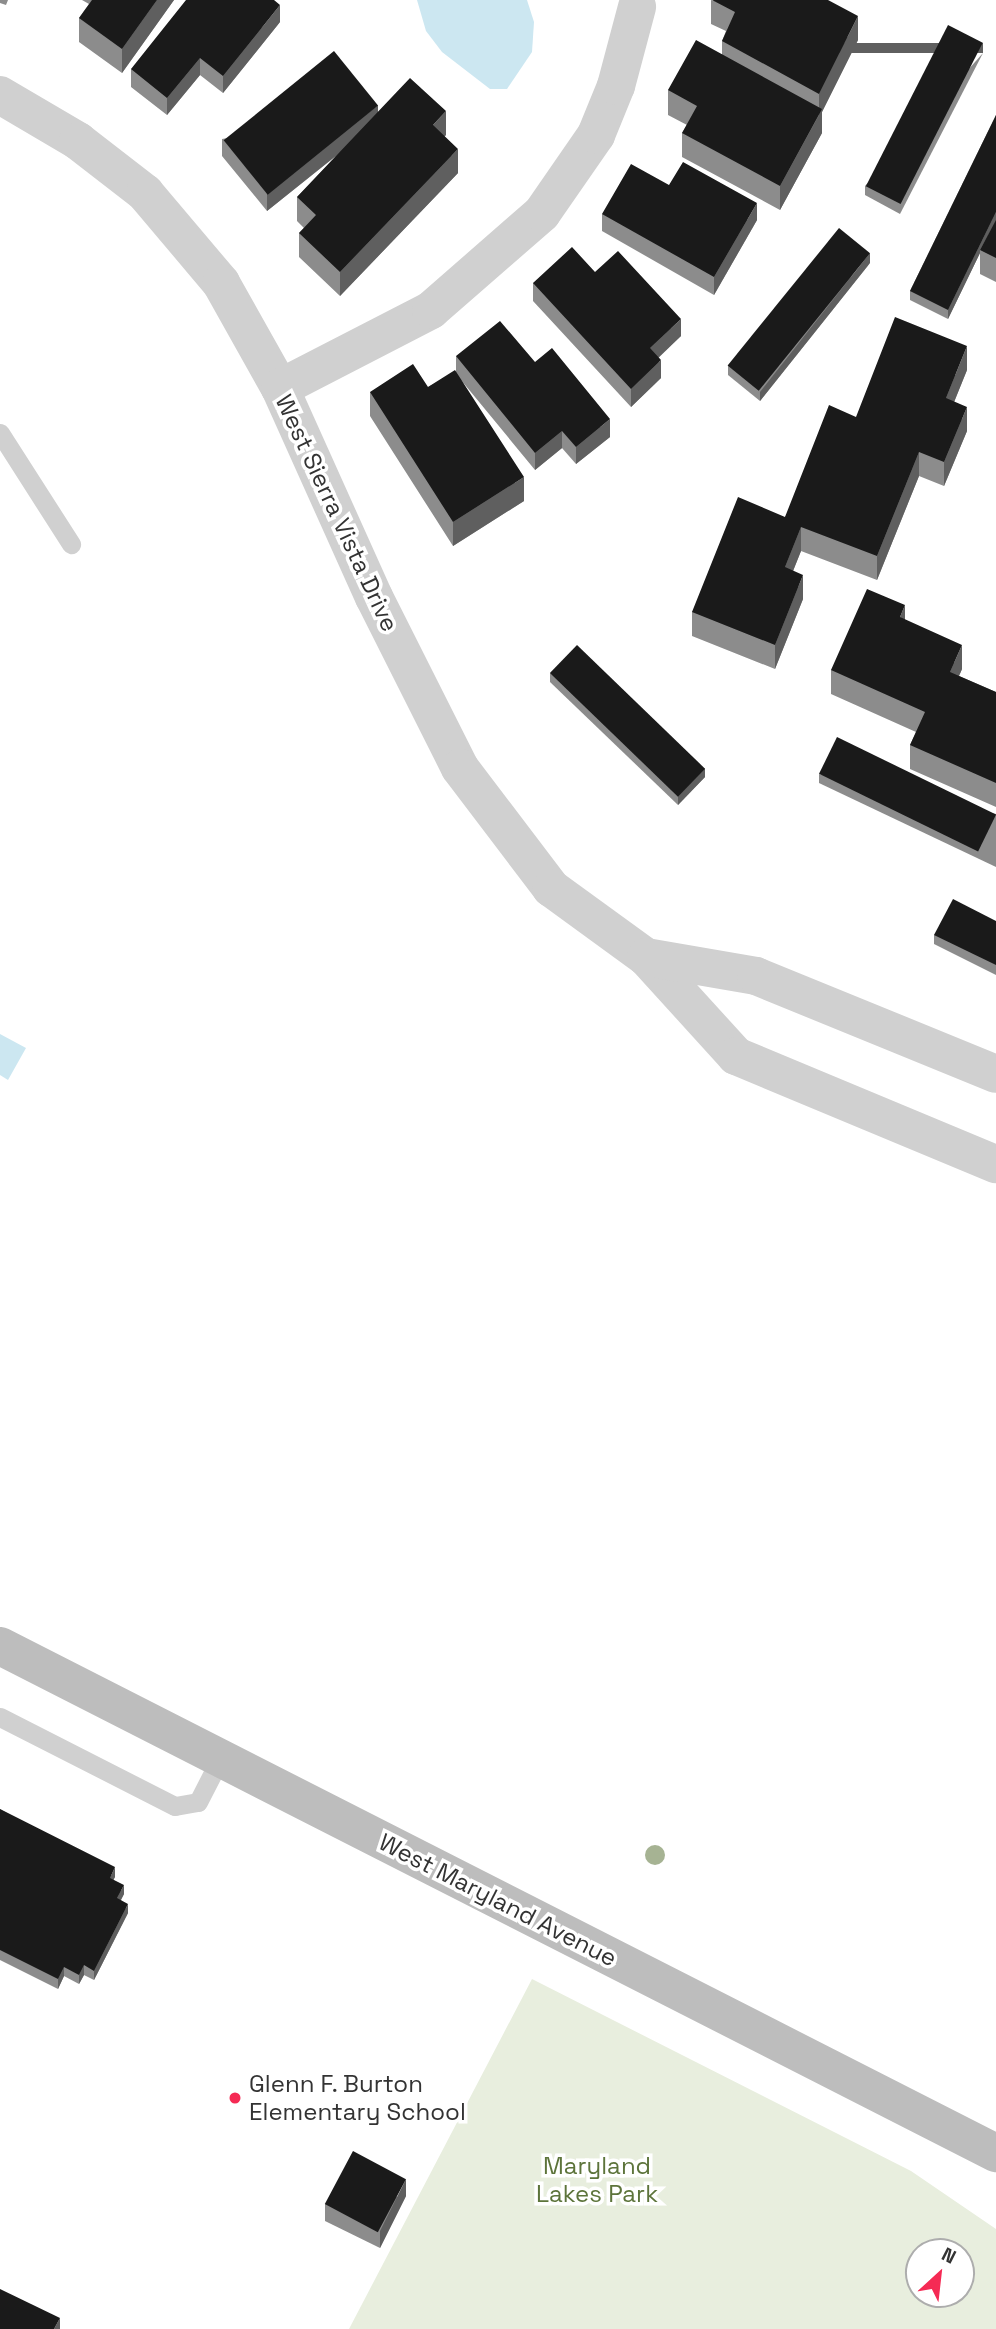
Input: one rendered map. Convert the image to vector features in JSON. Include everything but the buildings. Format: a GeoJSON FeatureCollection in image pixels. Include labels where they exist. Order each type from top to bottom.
{"type":"FeatureCollection","features":[{"type":"Feature","properties":{"kind":"street"},"geometry":{"type":"LineString","coordinates":[[280,388],[431,310],[541,213],[596,135],[616,86],[637,2]]}},
{"type":"Feature","properties":{"kind":"street","name":"West Sierra Vista Drive"},"geometry":{"type":"LineString","coordinates":[[0,95],[78,141],[145,192],[221,283],[280,388],[374,597],[460,768],[551,888],[646,957],[736,1056],[996,1164]]}},
{"type":"Feature","properties":{"kind":"street","name":"West Sierra Vista Drive"},"geometry":{"type":"LineString","coordinates":[[646,957],[755,976],[996,1074]]}},
{"type":"Feature","properties":{"kind":"street","name":"West Maryland Avenue"},"geometry":{"type":"LineString","coordinates":[[0,1646],[996,2153]]}},
{"type":"Feature","properties":{"kind":"lane"},"geometry":{"type":"LineString","coordinates":[[0,433],[71,544]]}},
{"type":"Feature","properties":{"kind":"lane"},"geometry":{"type":"LineString","coordinates":[[0,1717],[175,1806],[198,1802],[220,1759]]}},
{"type":"Feature","properties":{"kind":"green space","name":"Maryland Lakes Park"},"geometry":{"type":"Polygon","coordinates":[[[532,1979],[911,2171],[996,2229],[996,2329],[349,2329],[532,1979]]]}},
{"type":"Feature","properties":{"kind":"water"},"geometry":{"type":"Polygon","coordinates":[[[417,0],[527,0],[534,22],[532,52],[507,89],[490,89],[442,52],[426,31],[417,0]]]}},
{"type":"Feature","properties":{"kind":"water"},"geometry":{"type":"Polygon","coordinates":[[[0,1034],[26,1048],[8,1080],[0,1075],[0,1034]]]}},
{"type":"Feature","properties":{"kind":"place","name":"Glenn F. Burton Elementary School"},"geometry":{"type":"Point","coordinates":[235,2098]}}]}
